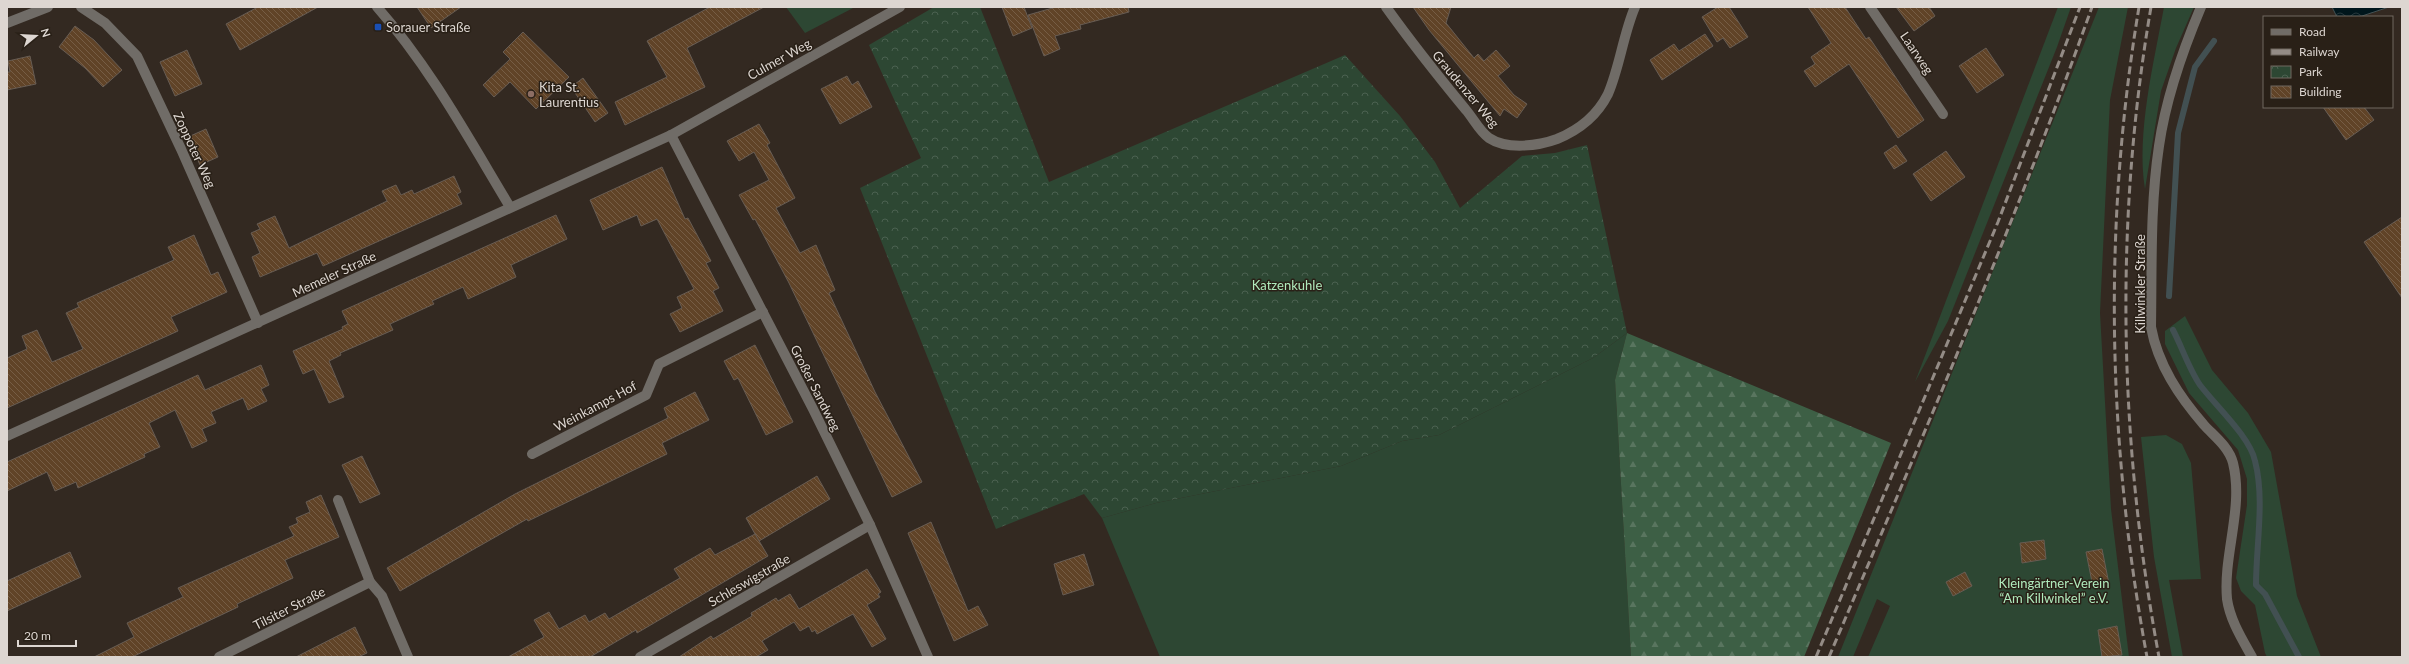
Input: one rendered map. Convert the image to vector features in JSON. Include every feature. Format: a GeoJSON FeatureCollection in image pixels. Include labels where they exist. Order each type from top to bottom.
{"type":"FeatureCollection","features":[{"type":"Feature","properties":{"kind":"street"},"geometry":{"type":"LineString","coordinates":[[7,23],[48,7]]}},
{"type":"Feature","properties":{"kind":"street","name":"Zoppoter Weg"},"geometry":{"type":"LineString","coordinates":[[81,7],[105,23],[137,56],[182,149],[258,323]]}},
{"type":"Feature","properties":{"kind":"street"},"geometry":{"type":"LineString","coordinates":[[377,7],[414,54],[456,117],[510,207]]}},
{"type":"Feature","properties":{"kind":"street","name":"Culmer Weg"},"geometry":{"type":"LineString","coordinates":[[671,135],[900,7]]}},
{"type":"Feature","properties":{"kind":"street","name":"Graudenzer Weg"},"geometry":{"type":"LineString","coordinates":[[1386,7],[1429,66],[1489,138],[1505,143],[1524,145],[1544,144],[1570,133],[1590,120],[1607,94],[1625,30],[1634,7]]}},
{"type":"Feature","properties":{"kind":"street","name":"Laarweg"},"geometry":{"type":"LineString","coordinates":[[1870,7],[1943,114]]}},
{"type":"Feature","properties":{"kind":"street","name":"Killwinkler Straße"},"geometry":{"type":"LineString","coordinates":[[2201,7],[2177,66],[2159,146],[2154,193],[2151,328],[2154,343],[2164,367],[2179,394],[2228,450],[2233,463],[2236,497],[2227,568],[2228,599],[2233,622],[2252,657]]}},
{"type":"Feature","properties":{"kind":"street","name":"Memeler Straße"},"geometry":{"type":"LineString","coordinates":[[7,436],[671,135]]}},
{"type":"Feature","properties":{"kind":"street","name":"Großer Sandweg"},"geometry":{"type":"LineString","coordinates":[[671,135],[763,312],[870,525],[928,657]]}},
{"type":"Feature","properties":{"kind":"street","name":"Weinkamps Hof"},"geometry":{"type":"LineString","coordinates":[[532,454],[646,395],[659,364],[763,312]]}},
{"type":"Feature","properties":{"kind":"street"},"geometry":{"type":"LineString","coordinates":[[338,500],[370,582],[382,596],[408,657]]}},
{"type":"Feature","properties":{"kind":"street","name":"Schleswigstraße"},"geometry":{"type":"LineString","coordinates":[[640,657],[870,525]]}},
{"type":"Feature","properties":{"kind":"street","name":"Tilsiter Straße"},"geometry":{"type":"LineString","coordinates":[[219,657],[370,582]]}},
{"type":"Feature","properties":{"kind":"green space"},"geometry":{"type":"Polygon","coordinates":[[[786,7],[855,7],[805,33],[786,7]]]}},
{"type":"Feature","properties":{"kind":"green space","name":"Katzenkuhle"},"geometry":{"type":"Polygon","coordinates":[[[934,7],[980,7],[1049,182],[1345,55],[1400,116],[1435,162],[1460,208],[1522,156],[1555,153],[1587,145],[1627,333],[1593,358],[1439,435],[1402,441],[1341,466],[1156,503],[1102,518],[1084,494],[996,529],[860,188],[921,158],[869,45],[934,7]]]}},
{"type":"Feature","properties":{"kind":"green space"},"geometry":{"type":"Polygon","coordinates":[[[2058,7],[2071,7],[2057,47],[1948,321],[1915,382],[2058,7]]]}},
{"type":"Feature","properties":{"kind":"green space","name":"Kleingärtner-Verein “Am Killwinkel” e.V."},"geometry":{"type":"Polygon","coordinates":[[[2099,7],[2128,7],[2110,100],[2100,313],[2111,509],[2129,657],[1868,657],[1890,606],[1877,599],[1853,657],[1838,657],[2099,7]]]}},
{"type":"Feature","properties":{"kind":"green space"},"geometry":{"type":"Polygon","coordinates":[[[2164,7],[2194,7],[2176,48],[2161,91],[2145,189],[2143,168],[2144,122],[2151,74],[2164,7]]]}},
{"type":"Feature","properties":{"kind":"green space"},"geometry":{"type":"Polygon","coordinates":[[[2185,316],[2212,370],[2248,413],[2271,452],[2297,596],[2321,657],[2267,657],[2265,653],[2255,605],[2241,591],[2236,578],[2247,505],[2247,479],[2238,450],[2189,393],[2165,344],[2165,331],[2185,316]]]}},
{"type":"Feature","properties":{"kind":"green space"},"geometry":{"type":"Polygon","coordinates":[[[1627,333],[1615,380],[1631,657],[1160,657],[1102,518],[1156,503],[1341,466],[1402,441],[1439,435],[1593,358],[1627,333]]]}},
{"type":"Feature","properties":{"kind":"green space"},"geometry":{"type":"Polygon","coordinates":[[[1627,333],[1891,443],[1804,657],[1631,657],[1615,380],[1627,333]]]}},
{"type":"Feature","properties":{"kind":"green space"},"geometry":{"type":"Polygon","coordinates":[[[2166,435],[2182,444],[2191,463],[2201,579],[2169,580],[2183,657],[2172,657],[2154,557],[2141,437],[2166,435]]]}},
{"type":"Feature","properties":{"kind":"water"},"geometry":{"type":"Polygon","coordinates":[[[2332,7],[2389,7],[2362,16],[2336,16],[2332,7]]]}},
{"type":"Feature","properties":{"kind":"building"},"geometry":{"type":"Polygon","coordinates":[[[258,7],[318,7],[240,50],[226,24],[258,7]]]}},
{"type":"Feature","properties":{"kind":"building"},"geometry":{"type":"Polygon","coordinates":[[[417,7],[461,7],[431,28],[417,7]]]}},
{"type":"Feature","properties":{"kind":"building"},"geometry":{"type":"Polygon","coordinates":[[[710,7],[764,7],[687,48],[705,87],[625,125],[615,102],[667,77],[647,41],[710,7]]]}},
{"type":"Feature","properties":{"kind":"building"},"geometry":{"type":"Polygon","coordinates":[[[1002,7],[1024,7],[1032,28],[1013,36],[1002,7]]]}},
{"type":"Feature","properties":{"kind":"building"},"geometry":{"type":"Polygon","coordinates":[[[1056,7],[1128,7],[1129,12],[1080,25],[1081,29],[1055,36],[1060,49],[1044,56],[1028,15],[1056,7]]]}},
{"type":"Feature","properties":{"kind":"building"},"geometry":{"type":"Polygon","coordinates":[[[1413,7],[1451,7],[1446,23],[1474,58],[1478,54],[1484,61],[1496,50],[1510,66],[1498,76],[1514,95],[1527,104],[1517,118],[1504,109],[1500,116],[1429,30],[1413,7]]]}},
{"type":"Feature","properties":{"kind":"building"},"geometry":{"type":"Polygon","coordinates":[[[1718,7],[1729,7],[1748,37],[1730,48],[1723,38],[1717,42],[1702,17],[1718,7]]]}},
{"type":"Feature","properties":{"kind":"building"},"geometry":{"type":"Polygon","coordinates":[[[1808,7],[1845,7],[1866,39],[1869,37],[1924,120],[1898,138],[1849,64],[1815,87],[1804,71],[1815,64],[1811,57],[1831,43],[1808,7]]]}},
{"type":"Feature","properties":{"kind":"building"},"geometry":{"type":"Polygon","coordinates":[[[1896,7],[1929,7],[1935,16],[1914,31],[1896,7]]]}},
{"type":"Feature","properties":{"kind":"building"},"geometry":{"type":"Polygon","coordinates":[[[75,26],[94,40],[122,70],[103,87],[85,68],[59,47],[75,26]]]}},
{"type":"Feature","properties":{"kind":"building"},"geometry":{"type":"Polygon","coordinates":[[[523,32],[569,77],[536,109],[510,82],[494,97],[483,85],[510,59],[503,52],[523,32]]]}},
{"type":"Feature","properties":{"kind":"building"},"geometry":{"type":"Polygon","coordinates":[[[1705,34],[1713,46],[1662,80],[1650,60],[1674,44],[1679,51],[1705,34]]]}},
{"type":"Feature","properties":{"kind":"building"},"geometry":{"type":"Polygon","coordinates":[[[1986,48],[2004,75],[1977,93],[1959,66],[1986,48]]]}},
{"type":"Feature","properties":{"kind":"building"},"geometry":{"type":"Polygon","coordinates":[[[187,50],[202,84],[175,96],[160,62],[187,50]]]}},
{"type":"Feature","properties":{"kind":"building"},"geometry":{"type":"Polygon","coordinates":[[[30,56],[36,84],[7,90],[7,72],[10,72],[8,61],[30,56]]]}},
{"type":"Feature","properties":{"kind":"building"},"geometry":{"type":"Polygon","coordinates":[[[847,76],[852,85],[858,81],[872,107],[840,124],[821,89],[847,76]]]}},
{"type":"Feature","properties":{"kind":"building"},"geometry":{"type":"Polygon","coordinates":[[[583,78],[608,113],[595,122],[571,87],[583,78]]]}},
{"type":"Feature","properties":{"kind":"building"},"geometry":{"type":"Polygon","coordinates":[[[2324,108],[2365,108],[2374,120],[2346,140],[2324,108]]]}},
{"type":"Feature","properties":{"kind":"building"},"geometry":{"type":"Polygon","coordinates":[[[759,124],[770,143],[767,145],[795,198],[776,208],[800,253],[816,245],[835,290],[829,293],[875,392],[922,482],[892,497],[789,283],[755,219],[753,220],[739,195],[769,180],[754,152],[739,161],[727,141],[759,124]]]}},
{"type":"Feature","properties":{"kind":"building"},"geometry":{"type":"Polygon","coordinates":[[[206,129],[218,157],[200,165],[188,137],[206,129]]]}},
{"type":"Feature","properties":{"kind":"building"},"geometry":{"type":"Polygon","coordinates":[[[1896,145],[1907,161],[1894,169],[1884,153],[1896,145]]]}},
{"type":"Feature","properties":{"kind":"building"},"geometry":{"type":"Polygon","coordinates":[[[1946,151],[1965,177],[1931,201],[1913,174],[1946,151]]]}},
{"type":"Feature","properties":{"kind":"building"},"geometry":{"type":"Polygon","coordinates":[[[662,167],[685,219],[688,218],[711,261],[706,263],[719,288],[713,291],[723,311],[680,332],[670,314],[682,308],[677,297],[694,289],[657,219],[641,226],[637,215],[603,230],[590,200],[662,167]]]}},
{"type":"Feature","properties":{"kind":"building"},"geometry":{"type":"Polygon","coordinates":[[[454,176],[461,192],[457,194],[462,204],[323,266],[317,253],[260,277],[252,257],[260,253],[251,233],[260,229],[257,224],[275,216],[289,248],[387,201],[382,191],[396,185],[401,195],[412,190],[414,194],[454,176]]]}},
{"type":"Feature","properties":{"kind":"building"},"geometry":{"type":"Polygon","coordinates":[[[556,215],[567,239],[511,265],[516,277],[468,299],[463,287],[432,301],[434,304],[390,324],[393,330],[340,353],[341,355],[329,361],[344,397],[329,403],[314,369],[303,374],[293,351],[343,329],[342,327],[348,324],[342,311],[556,215]]]}},
{"type":"Feature","properties":{"kind":"building"},"geometry":{"type":"Polygon","coordinates":[[[2402,217],[2402,298],[2364,242],[2402,217]]]}},
{"type":"Feature","properties":{"kind":"building"},"geometry":{"type":"Polygon","coordinates":[[[194,235],[211,275],[218,272],[227,292],[171,317],[178,331],[7,408],[7,358],[27,349],[22,336],[37,330],[52,362],[83,349],[66,313],[79,307],[77,303],[174,260],[168,247],[194,235]]]}},
{"type":"Feature","properties":{"kind":"building"},"geometry":{"type":"Polygon","coordinates":[[[755,345],[793,422],[766,435],[738,378],[734,380],[724,361],[755,345]]]}},
{"type":"Feature","properties":{"kind":"building"},"geometry":{"type":"Polygon","coordinates":[[[261,365],[269,385],[261,389],[267,401],[248,410],[243,398],[211,412],[216,423],[202,429],[207,441],[192,448],[175,410],[149,423],[160,447],[144,454],[145,457],[78,488],[76,482],[55,491],[47,472],[7,491],[7,462],[198,375],[205,390],[261,365]]]}},
{"type":"Feature","properties":{"kind":"building"},"geometry":{"type":"Polygon","coordinates":[[[695,392],[709,420],[662,443],[667,454],[528,521],[527,519],[400,591],[387,568],[515,494],[668,418],[664,408],[695,392]]]}},
{"type":"Feature","properties":{"kind":"building"},"geometry":{"type":"Polygon","coordinates":[[[362,456],[380,494],[360,503],[342,465],[362,456]]]}},
{"type":"Feature","properties":{"kind":"building"},"geometry":{"type":"Polygon","coordinates":[[[817,476],[830,499],[759,541],[746,518],[817,476]]]}},
{"type":"Feature","properties":{"kind":"building"},"geometry":{"type":"Polygon","coordinates":[[[321,495],[339,537],[285,560],[293,578],[237,604],[238,607],[132,657],[94,657],[134,637],[127,623],[183,597],[178,588],[294,536],[289,527],[298,523],[296,518],[310,512],[306,502],[321,495]]]}},
{"type":"Feature","properties":{"kind":"building"},"geometry":{"type":"Polygon","coordinates":[[[931,522],[968,611],[978,606],[988,625],[954,641],[908,533],[931,522]]]}},
{"type":"Feature","properties":{"kind":"building"},"geometry":{"type":"Polygon","coordinates":[[[755,534],[768,556],[637,633],[636,630],[590,657],[508,657],[544,637],[534,620],[549,612],[559,629],[585,615],[589,622],[605,613],[609,619],[680,578],[674,569],[710,548],[715,555],[755,534]]]}},
{"type":"Feature","properties":{"kind":"building"},"geometry":{"type":"Polygon","coordinates":[[[2044,540],[2046,559],[2022,563],[2020,543],[2044,540]]]}},
{"type":"Feature","properties":{"kind":"building"},"geometry":{"type":"Polygon","coordinates":[[[2102,549],[2109,584],[2093,587],[2086,552],[2102,549]]]}},
{"type":"Feature","properties":{"kind":"building"},"geometry":{"type":"Polygon","coordinates":[[[70,552],[81,577],[7,611],[7,581],[70,552]]]}},
{"type":"Feature","properties":{"kind":"building"},"geometry":{"type":"Polygon","coordinates":[[[1084,554],[1094,585],[1063,595],[1054,564],[1084,554]]]}},
{"type":"Feature","properties":{"kind":"building"},"geometry":{"type":"Polygon","coordinates":[[[867,569],[881,592],[878,594],[880,597],[867,605],[886,639],[872,647],[853,614],[817,634],[815,630],[812,632],[809,626],[800,631],[794,622],[762,641],[768,650],[756,657],[679,657],[711,636],[713,639],[752,616],[751,613],[776,598],[778,601],[790,594],[799,609],[867,569]]]}},
{"type":"Feature","properties":{"kind":"building"},"geometry":{"type":"Polygon","coordinates":[[[1965,572],[1972,586],[1953,596],[1946,582],[1965,572]]]}},
{"type":"Feature","properties":{"kind":"building"},"geometry":{"type":"Polygon","coordinates":[[[2117,626],[2122,655],[2102,657],[2098,630],[2117,626]]]}},
{"type":"Feature","properties":{"kind":"building"},"geometry":{"type":"Polygon","coordinates":[[[355,627],[367,653],[358,657],[296,657],[355,627]]]}},
{"type":"Feature","properties":{"kind":"waterway"},"geometry":{"type":"LineString","coordinates":[[2169,296],[2178,133],[2195,67],[2214,41]]}},
{"type":"Feature","properties":{"kind":"waterway"},"geometry":{"type":"LineString","coordinates":[[2173,330],[2192,372],[2200,385],[2239,432],[2252,452],[2258,476],[2260,507],[2256,585],[2265,594],[2299,657]]}},
{"type":"Feature","properties":{"kind":"railway"},"geometry":{"type":"LineString","coordinates":[[1816,657],[1998,222],[2080,7]]}},
{"type":"Feature","properties":{"kind":"railway"},"geometry":{"type":"LineString","coordinates":[[1829,657],[1999,253],[2092,7]]}},
{"type":"Feature","properties":{"kind":"railway"},"geometry":{"type":"LineString","coordinates":[[2139,7],[2127,88],[2119,169],[2115,251],[2114,332],[2117,413],[2124,495],[2134,576],[2147,657]]}},
{"type":"Feature","properties":{"kind":"railway"},"geometry":{"type":"LineString","coordinates":[[2151,7],[2139,88],[2131,169],[2127,251],[2126,332],[2129,414],[2136,495],[2146,576],[2159,657]]}},
{"type":"Feature","properties":{"kind":"place","name":"Sorauer Straße"},"geometry":{"type":"Point","coordinates":[378,27]}},
{"type":"Feature","properties":{"kind":"place","name":"Kita St. Laurentius"},"geometry":{"type":"Point","coordinates":[531,94]}}]}
